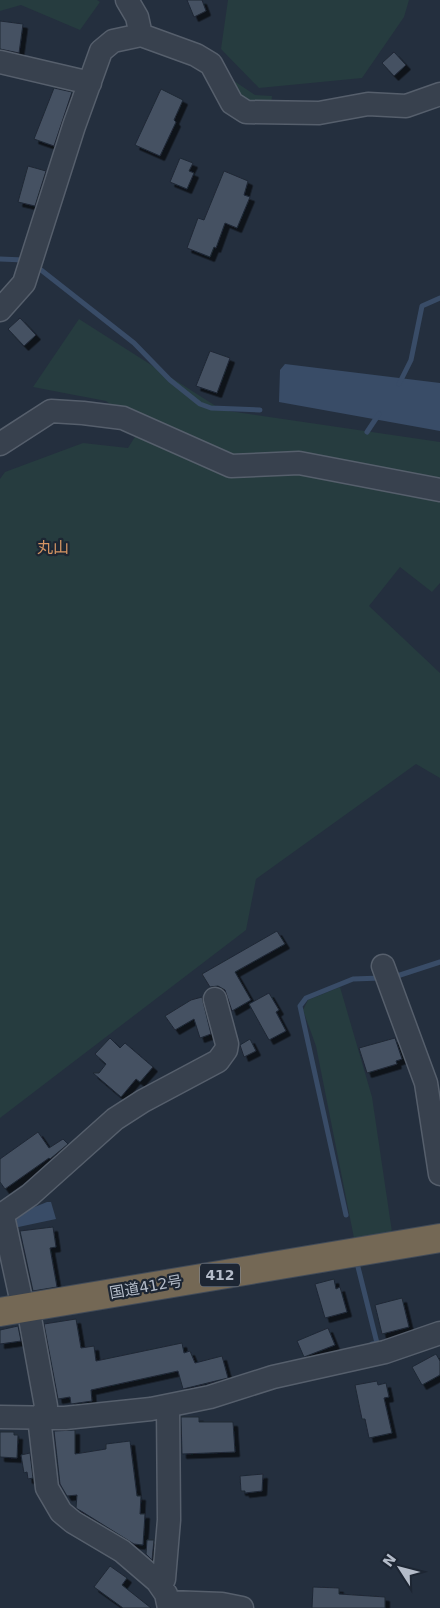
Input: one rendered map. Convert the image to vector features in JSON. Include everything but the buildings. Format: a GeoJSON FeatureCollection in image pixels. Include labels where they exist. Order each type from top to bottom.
{"type":"FeatureCollection","features":[{"type":"Feature","properties":{"kind":"highway","name":"国道412号"},"geometry":{"type":"LineString","coordinates":[[17,1309],[440,1238]]}},
{"type":"Feature","properties":{"kind":"street"},"geometry":{"type":"LineString","coordinates":[[127,0],[137,17],[141,35]]}},
{"type":"Feature","properties":{"kind":"street"},"geometry":{"type":"LineString","coordinates":[[0,310],[24,283],[101,51],[113,41],[141,35],[196,55],[211,64],[232,102],[246,112],[319,113],[368,104],[406,106],[440,94]]}},
{"type":"Feature","properties":{"kind":"street"},"geometry":{"type":"LineString","coordinates":[[0,62],[90,83]]}},
{"type":"Feature","properties":{"kind":"street"},"geometry":{"type":"LineString","coordinates":[[0,444],[51,411],[83,413],[123,418],[231,466],[299,463],[440,490]]}},
{"type":"Feature","properties":{"kind":"street"},"geometry":{"type":"LineString","coordinates":[[385,972],[426,1083],[440,1174]]}},
{"type":"Feature","properties":{"kind":"street"},"geometry":{"type":"LineString","coordinates":[[215,1000],[227,1044],[226,1050],[218,1061],[143,1101],[115,1119],[30,1195],[3,1216],[17,1309],[46,1406],[40,1426],[47,1488],[61,1512],[87,1532],[122,1550],[166,1599],[222,1604],[242,1608]]}},
{"type":"Feature","properties":{"kind":"street"},"geometry":{"type":"LineString","coordinates":[[0,1416],[89,1417],[168,1406],[210,1397],[282,1375],[385,1352],[440,1333]]}},
{"type":"Feature","properties":{"kind":"street"},"geometry":{"type":"LineString","coordinates":[[166,1599],[164,1579],[169,1520],[168,1406]]}},
{"type":"Feature","properties":{"kind":"green space"},"geometry":{"type":"Polygon","coordinates":[[[0,0],[97,0],[100,2],[80,30],[21,5],[0,11],[0,0]]]}},
{"type":"Feature","properties":{"kind":"green space"},"geometry":{"type":"Polygon","coordinates":[[[228,0],[409,0],[404,17],[362,78],[259,88],[221,49],[228,0]]]}},
{"type":"Feature","properties":{"kind":"green space"},"geometry":{"type":"Polygon","coordinates":[[[234,81],[255,95],[272,96],[271,108],[250,107],[229,84],[234,81]]]}},
{"type":"Feature","properties":{"kind":"green space"},"geometry":{"type":"Polygon","coordinates":[[[79,319],[222,410],[440,442],[440,583],[432,592],[400,567],[369,606],[440,673],[440,778],[416,764],[256,879],[246,930],[0,1118],[0,479],[5,472],[83,443],[128,448],[141,427],[106,401],[33,387],[79,319]]]}},
{"type":"Feature","properties":{"kind":"green space"},"geometry":{"type":"Polygon","coordinates":[[[340,987],[372,1097],[392,1232],[354,1238],[316,1046],[303,1010],[308,1000],[340,987]]]}},
{"type":"Feature","properties":{"kind":"water"},"geometry":{"type":"Polygon","coordinates":[[[285,364],[440,383],[440,431],[279,402],[280,370],[285,364]]]}},
{"type":"Feature","properties":{"kind":"water"},"geometry":{"type":"Polygon","coordinates":[[[51,1202],[56,1219],[9,1229],[12,1216],[51,1202]]]}},
{"type":"Feature","properties":{"kind":"waterway"},"geometry":{"type":"LineString","coordinates":[[0,259],[24,260]]}},
{"type":"Feature","properties":{"kind":"waterway"},"geometry":{"type":"LineString","coordinates":[[36,266],[134,343],[170,380],[200,404],[211,408],[260,410]]}},
{"type":"Feature","properties":{"kind":"waterway"},"geometry":{"type":"LineString","coordinates":[[399,384],[411,360],[422,306],[440,298]]}},
{"type":"Feature","properties":{"kind":"waterway"},"geometry":{"type":"LineString","coordinates":[[367,432],[379,414]]}},
{"type":"Feature","properties":{"kind":"waterway"},"geometry":{"type":"LineString","coordinates":[[394,977],[440,962]]}},
{"type":"Feature","properties":{"kind":"waterway"},"geometry":{"type":"LineString","coordinates":[[346,1215],[300,1006],[306,998],[353,979],[381,978]]}},
{"type":"Feature","properties":{"kind":"waterway"},"geometry":{"type":"LineString","coordinates":[[358,1267],[377,1343],[372,1344]]}},
{"type":"Feature","properties":{"kind":"waterway"},"geometry":{"type":"LineString","coordinates":[[196,1389],[219,1383]]}},
{"type":"Feature","properties":{"kind":"district","name":"丸山"},"geometry":{"type":"Point","coordinates":[53,547]}}]}
